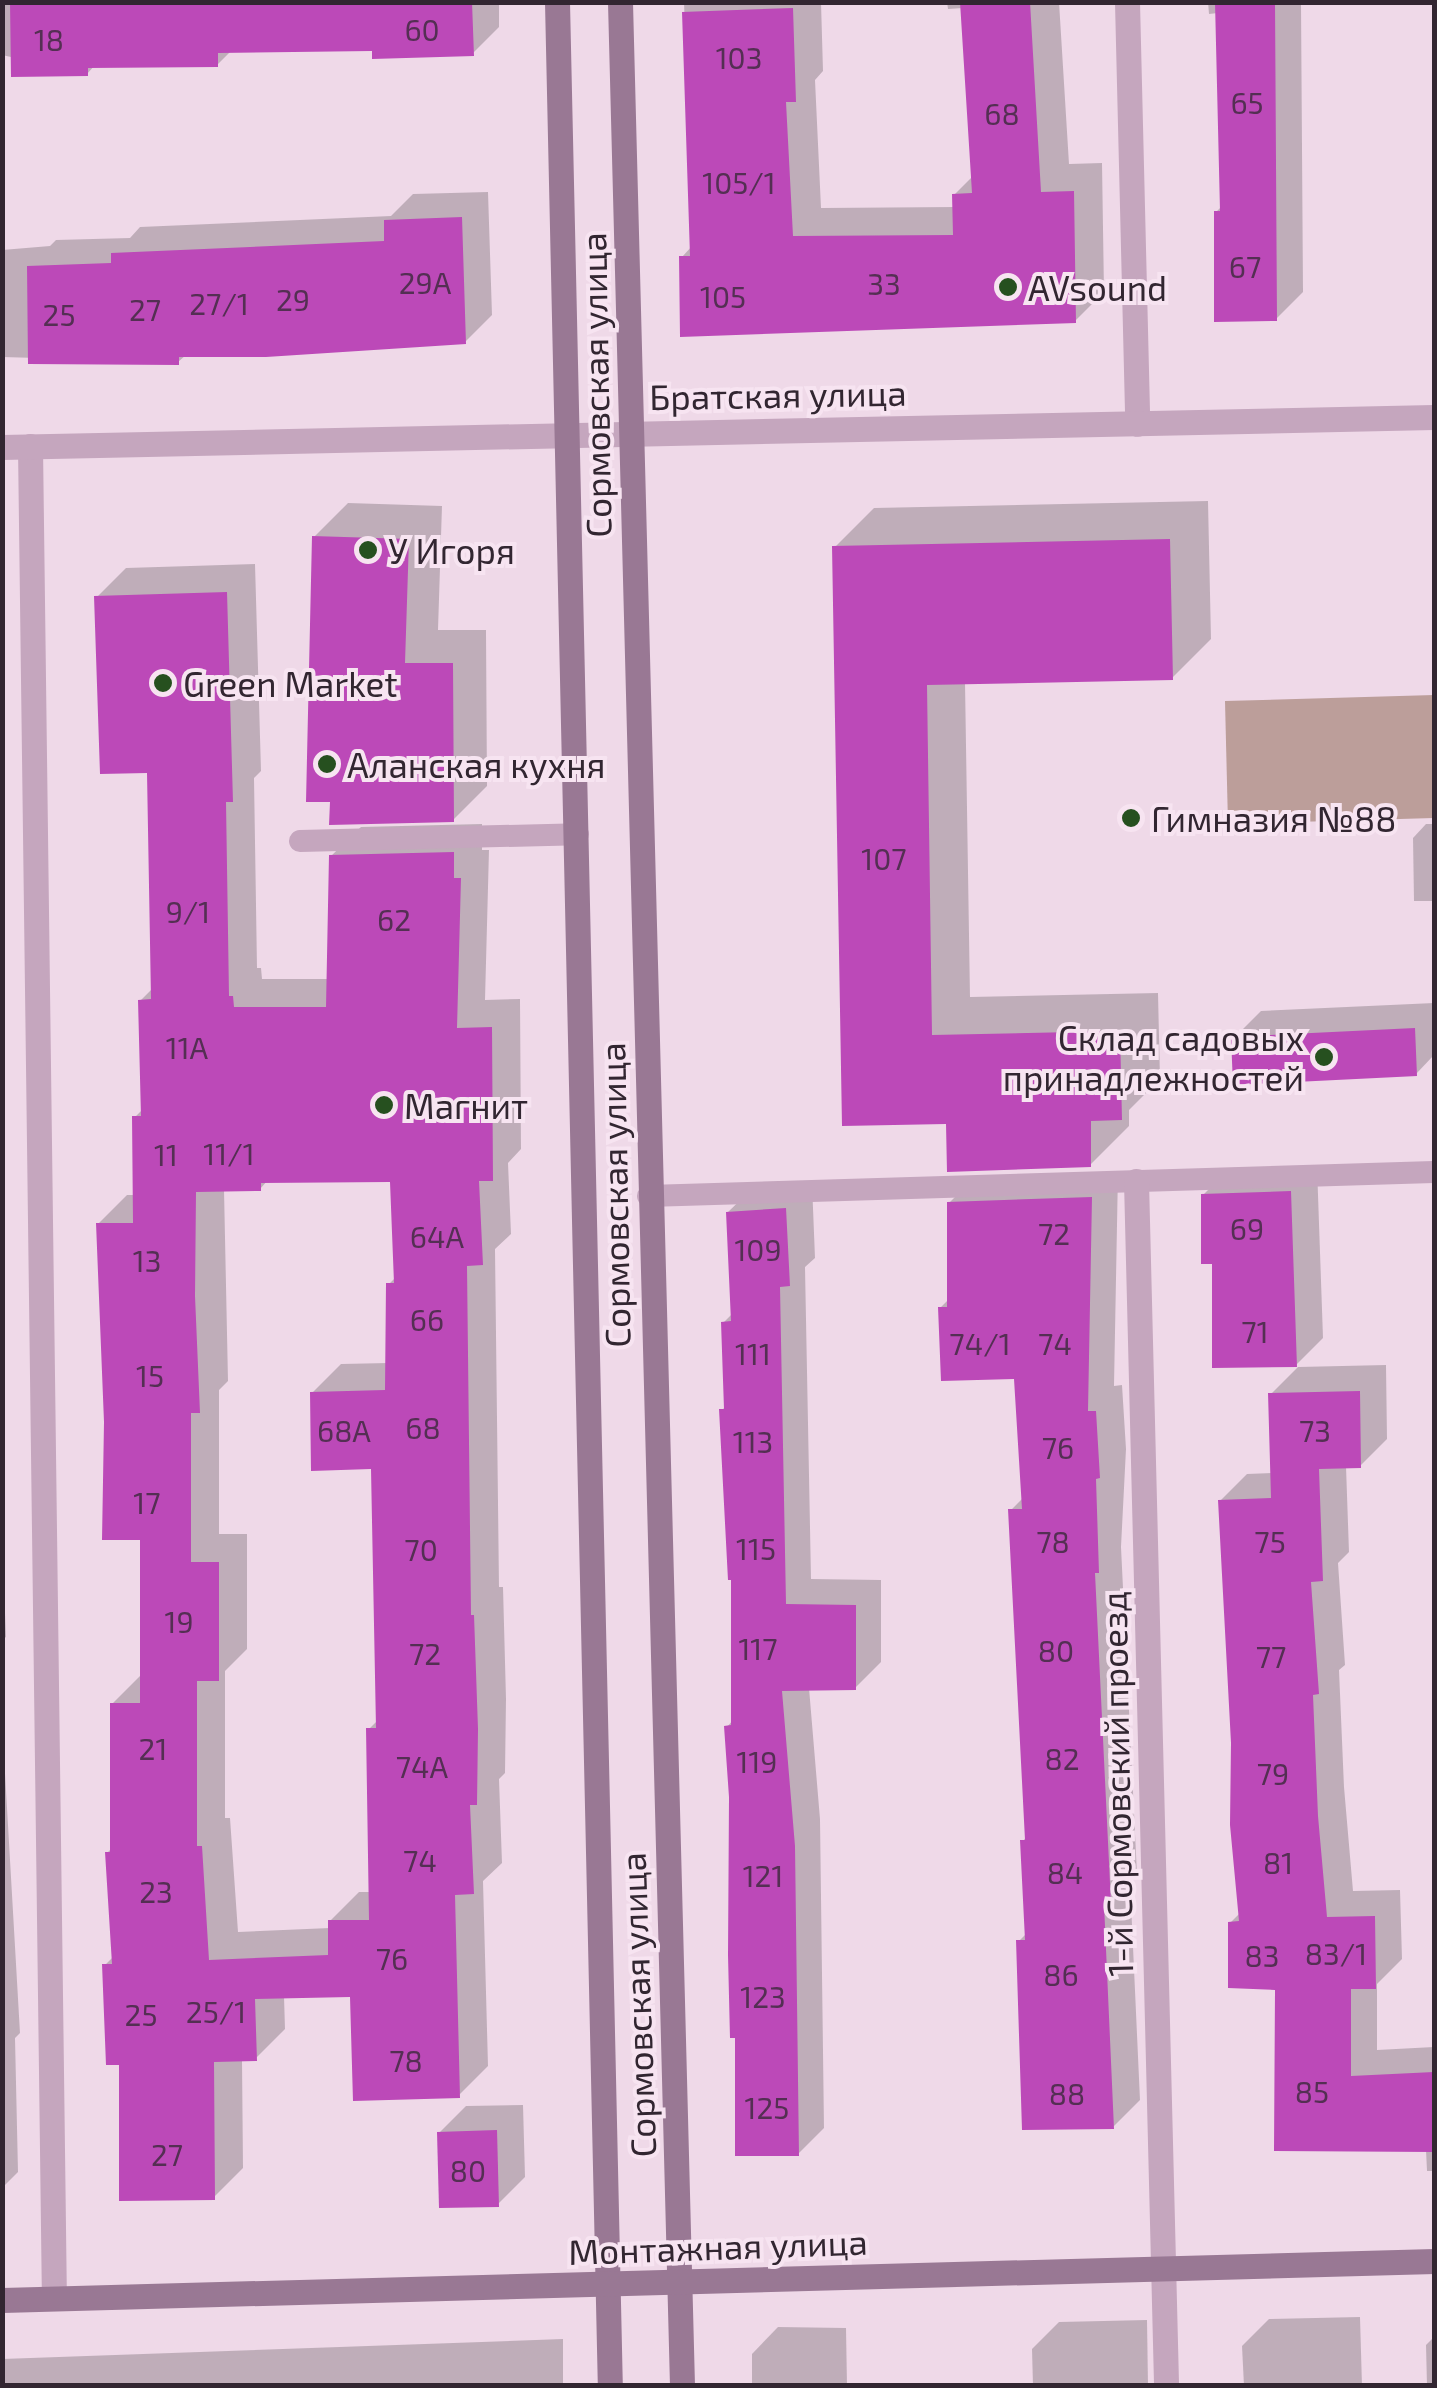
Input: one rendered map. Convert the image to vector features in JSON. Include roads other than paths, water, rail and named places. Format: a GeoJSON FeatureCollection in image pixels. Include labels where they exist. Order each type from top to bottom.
{"type":"FeatureCollection","features":[{"type":"Feature","properties":{"kind":"main road","name":"Сормовская улица"},"geometry":{"type":"LineString","coordinates":[[557,2],[610,2386]]}},
{"type":"Feature","properties":{"kind":"main road","name":"Сормовская улица"},"geometry":{"type":"LineString","coordinates":[[620,2],[648,1196],[682,2386]]}},
{"type":"Feature","properties":{"kind":"main road","name":"Монтажная улица"},"geometry":{"type":"LineString","coordinates":[[2,2300],[1434,2261]]}},
{"type":"Feature","properties":{"kind":"street"},"geometry":{"type":"LineString","coordinates":[[1127,2],[1138,424]]}},
{"type":"Feature","properties":{"kind":"street","name":"Братская улица"},"geometry":{"type":"LineString","coordinates":[[2,446],[1434,417]]}},
{"type":"Feature","properties":{"kind":"street"},"geometry":{"type":"LineString","coordinates":[[30,446],[54,2298]]}},
{"type":"Feature","properties":{"kind":"street","name":"1-й Сормовский проезд"},"geometry":{"type":"LineString","coordinates":[[1136,1181],[1166,2386]]}},
{"type":"Feature","properties":{"kind":"lane"},"geometry":{"type":"LineString","coordinates":[[300,841],[578,834]]}},
{"type":"Feature","properties":{"kind":"lane"},"geometry":{"type":"LineString","coordinates":[[648,1196],[1434,1172]]}},
{"type":"Feature","properties":{"kind":"place","name":"AVsound"},"geometry":{"type":"Point","coordinates":[1008,287]}},
{"type":"Feature","properties":{"kind":"place","name":"У Игоря"},"geometry":{"type":"Point","coordinates":[368,550]}},
{"type":"Feature","properties":{"kind":"place","name":"Green Market"},"geometry":{"type":"Point","coordinates":[163,683]}},
{"type":"Feature","properties":{"kind":"place","name":"Аланская кухня"},"geometry":{"type":"Point","coordinates":[327,764]}},
{"type":"Feature","properties":{"kind":"place","name":"Гимназия №88"},"geometry":{"type":"Point","coordinates":[1131,818]}},
{"type":"Feature","properties":{"kind":"place","name":"Склад садовых принадлежностей"},"geometry":{"type":"Point","coordinates":[1324,1057]}},
{"type":"Feature","properties":{"kind":"place","name":"Магнит"},"geometry":{"type":"Point","coordinates":[384,1105]}}]}
